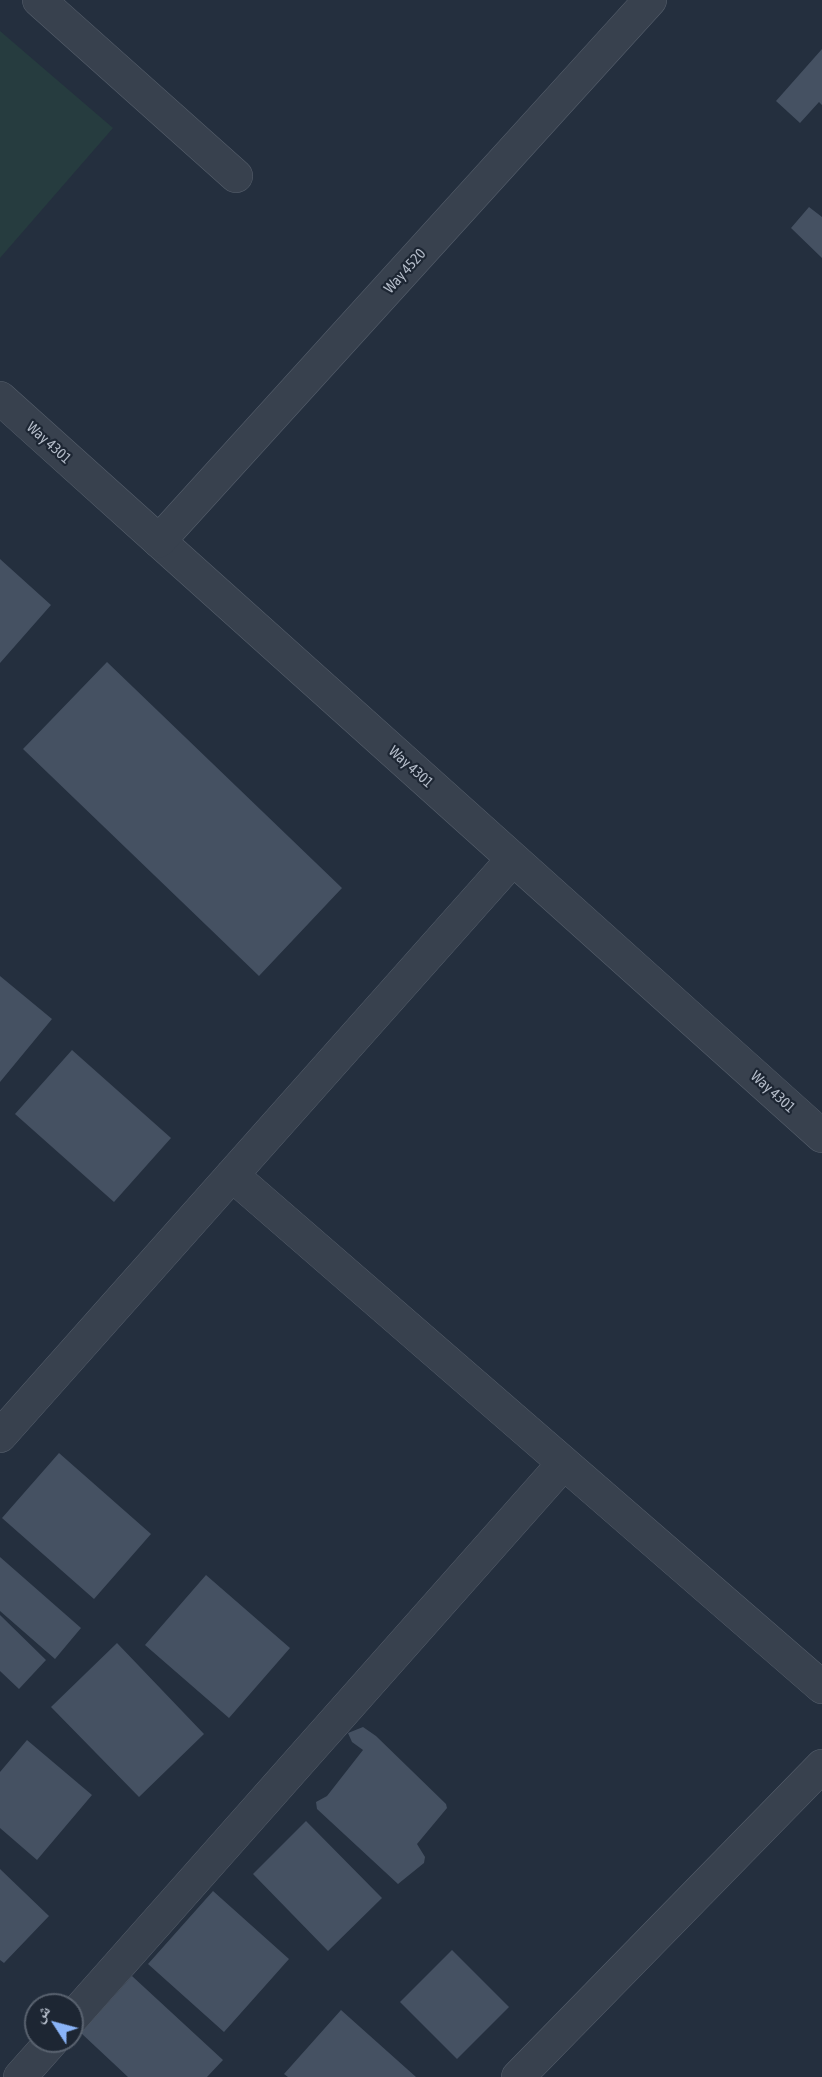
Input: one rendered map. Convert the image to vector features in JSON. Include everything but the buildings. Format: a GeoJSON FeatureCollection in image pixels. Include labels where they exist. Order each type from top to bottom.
{"type":"FeatureCollection","features":[{"type":"Feature","properties":{"kind":"street"},"geometry":{"type":"LineString","coordinates":[[39,0],[237,176]]}},
{"type":"Feature","properties":{"kind":"street","name":"Way 4520"},"geometry":{"type":"LineString","coordinates":[[159,542],[650,0]]}},
{"type":"Feature","properties":{"kind":"street","name":"Way 4301"},"geometry":{"type":"LineString","coordinates":[[0,398],[822,1136]]}},
{"type":"Feature","properties":{"kind":"street"},"geometry":{"type":"LineString","coordinates":[[0,1436],[513,859]]}},
{"type":"Feature","properties":{"kind":"street"},"geometry":{"type":"LineString","coordinates":[[232,1175],[562,1464],[822,1687]]}},
{"type":"Feature","properties":{"kind":"street"},"geometry":{"type":"LineString","coordinates":[[84,2004],[562,1464]]}},
{"type":"Feature","properties":{"kind":"street"},"geometry":{"type":"LineString","coordinates":[[518,2077],[822,1766]]}},
{"type":"Feature","properties":{"kind":"street"},"geometry":{"type":"LineString","coordinates":[[20,2077],[41,2053]]}},
{"type":"Feature","properties":{"kind":"green space"},"geometry":{"type":"Polygon","coordinates":[[[0,31],[113,128],[0,258],[0,31]]]}}]}
